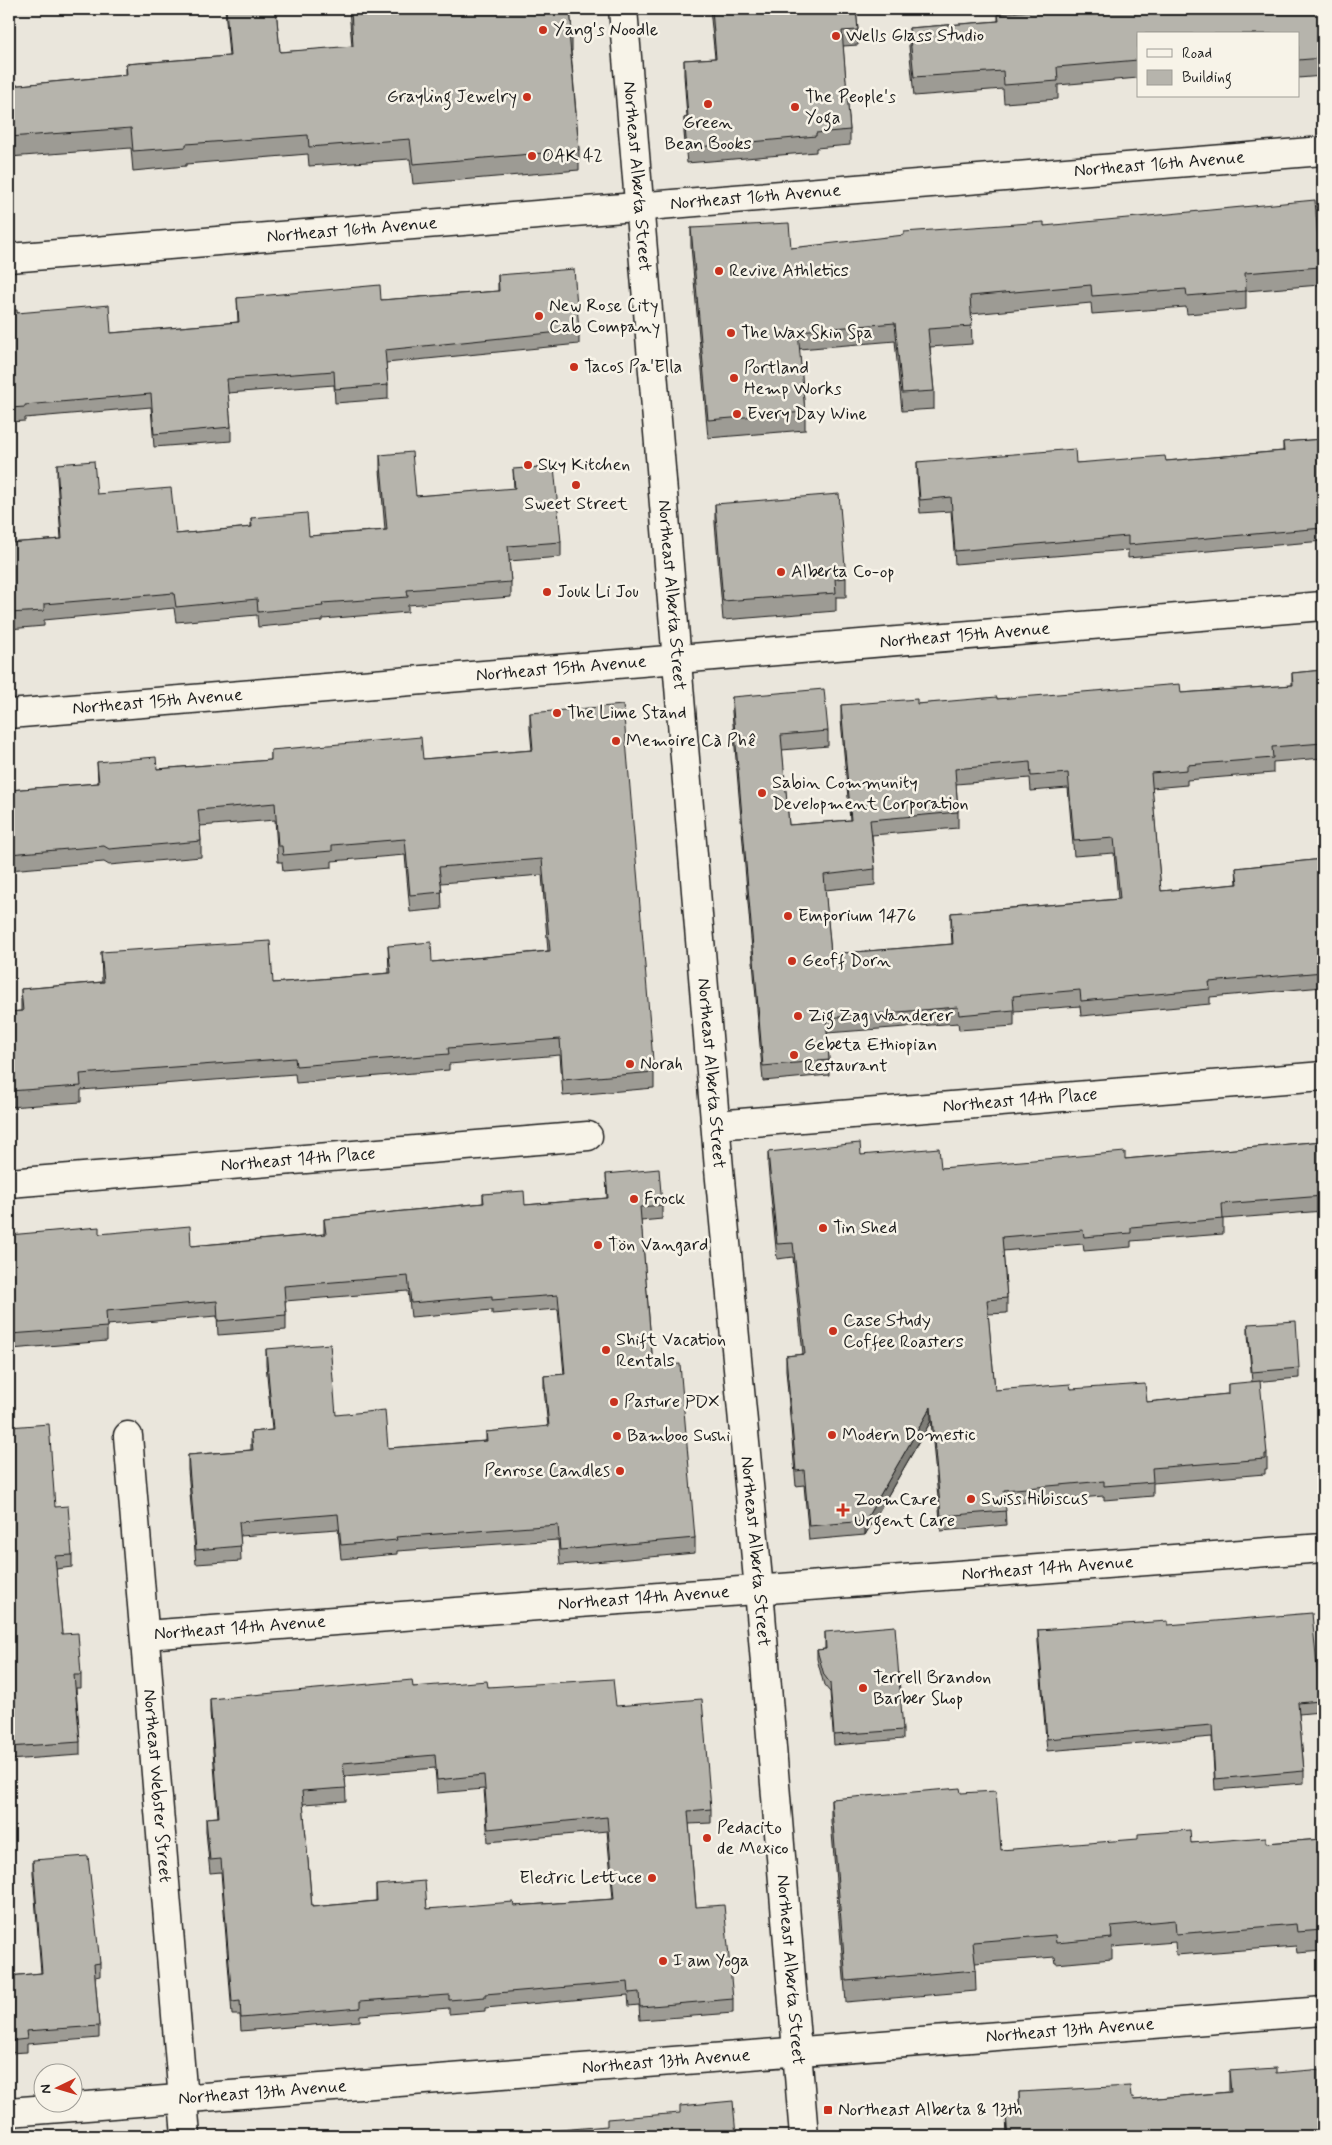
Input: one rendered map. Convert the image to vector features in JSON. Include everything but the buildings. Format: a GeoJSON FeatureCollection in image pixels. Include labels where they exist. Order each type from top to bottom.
{"type":"FeatureCollection","features":[{"type":"Feature","properties":{"kind":"street","name":"Northeast Alberta Street"},"geometry":{"type":"LineString","coordinates":[[623,9],[716,1125],[759,1590],[804,2136]]}},
{"type":"Feature","properties":{"kind":"street","name":"Northeast 16th Avenue"},"geometry":{"type":"LineString","coordinates":[[9,258],[1323,151]]}},
{"type":"Feature","properties":{"kind":"street","name":"Northeast 15th Avenue"},"geometry":{"type":"LineString","coordinates":[[9,714],[1323,606]]}},
{"type":"Feature","properties":{"kind":"street","name":"Northeast 14th Place"},"geometry":{"type":"LineString","coordinates":[[716,1125],[1323,1076]]}},
{"type":"Feature","properties":{"kind":"street","name":"Northeast 14th Place"},"geometry":{"type":"LineString","coordinates":[[9,1183],[588,1136]]}},
{"type":"Feature","properties":{"kind":"street","name":"Northeast Webster Street"},"geometry":{"type":"LineString","coordinates":[[128,1436],[186,2136]]}},
{"type":"Feature","properties":{"kind":"street","name":"Northeast 14th Avenue"},"geometry":{"type":"LineString","coordinates":[[145,1635],[1323,1548]]}},
{"type":"Feature","properties":{"kind":"street","name":"Northeast 13th Avenue"},"geometry":{"type":"LineString","coordinates":[[9,2112],[1323,2011]]}},
{"type":"Feature","properties":{"kind":"place","name":"Yang's Noodle"},"geometry":{"type":"Point","coordinates":[543,30]}},
{"type":"Feature","properties":{"kind":"place","name":"Wells Glass Studio"},"geometry":{"type":"Point","coordinates":[836,36]}},
{"type":"Feature","properties":{"kind":"place","name":"Grayling Jewelry"},"geometry":{"type":"Point","coordinates":[527,97]}},
{"type":"Feature","properties":{"kind":"place","name":"Green Bean Books"},"geometry":{"type":"Point","coordinates":[708,104]}},
{"type":"Feature","properties":{"kind":"place","name":"The People's Yoga"},"geometry":{"type":"Point","coordinates":[795,107]}},
{"type":"Feature","properties":{"kind":"place","name":"OAK 42"},"geometry":{"type":"Point","coordinates":[532,156]}},
{"type":"Feature","properties":{"kind":"place","name":"Revive Athletics"},"geometry":{"type":"Point","coordinates":[719,271]}},
{"type":"Feature","properties":{"kind":"place","name":"New Rose City Cab Company"},"geometry":{"type":"Point","coordinates":[539,316]}},
{"type":"Feature","properties":{"kind":"place","name":"The Wax Skin Spa"},"geometry":{"type":"Point","coordinates":[731,333]}},
{"type":"Feature","properties":{"kind":"place","name":"Tacos Pa'Ella"},"geometry":{"type":"Point","coordinates":[574,367]}},
{"type":"Feature","properties":{"kind":"place","name":"Portland Hemp Works"},"geometry":{"type":"Point","coordinates":[734,378]}},
{"type":"Feature","properties":{"kind":"place","name":"Every Day Wine"},"geometry":{"type":"Point","coordinates":[737,414]}},
{"type":"Feature","properties":{"kind":"place","name":"Sky Kitchen"},"geometry":{"type":"Point","coordinates":[528,465]}},
{"type":"Feature","properties":{"kind":"place","name":"Sweet Street"},"geometry":{"type":"Point","coordinates":[576,485]}},
{"type":"Feature","properties":{"kind":"place","name":"Alberta Co-op"},"geometry":{"type":"Point","coordinates":[781,572]}},
{"type":"Feature","properties":{"kind":"place","name":"Jouk Li Jou"},"geometry":{"type":"Point","coordinates":[547,592]}},
{"type":"Feature","properties":{"kind":"place","name":"The Lime Stand"},"geometry":{"type":"Point","coordinates":[557,713]}},
{"type":"Feature","properties":{"kind":"place","name":"Memoire Cà Phê"},"geometry":{"type":"Point","coordinates":[616,741]}},
{"type":"Feature","properties":{"kind":"place","name":"Sabin Community Development Corporation"},"geometry":{"type":"Point","coordinates":[762,793]}},
{"type":"Feature","properties":{"kind":"place","name":"Emporium 1476"},"geometry":{"type":"Point","coordinates":[788,916]}},
{"type":"Feature","properties":{"kind":"place","name":"Geoff Dorn"},"geometry":{"type":"Point","coordinates":[792,961]}},
{"type":"Feature","properties":{"kind":"place","name":"Zig Zag Wanderer"},"geometry":{"type":"Point","coordinates":[798,1016]}},
{"type":"Feature","properties":{"kind":"place","name":"Gebeta Ethiopian Restaurant"},"geometry":{"type":"Point","coordinates":[794,1055]}},
{"type":"Feature","properties":{"kind":"place","name":"Norah"},"geometry":{"type":"Point","coordinates":[630,1064]}},
{"type":"Feature","properties":{"kind":"place","name":"Frock"},"geometry":{"type":"Point","coordinates":[634,1199]}},
{"type":"Feature","properties":{"kind":"place","name":"Tin Shed"},"geometry":{"type":"Point","coordinates":[823,1228]}},
{"type":"Feature","properties":{"kind":"place","name":"Tön Vangard"},"geometry":{"type":"Point","coordinates":[598,1245]}},
{"type":"Feature","properties":{"kind":"place","name":"Case Study Coffee Roasters"},"geometry":{"type":"Point","coordinates":[833,1331]}},
{"type":"Feature","properties":{"kind":"place","name":"Shift Vacation Rentals"},"geometry":{"type":"Point","coordinates":[606,1350]}},
{"type":"Feature","properties":{"kind":"place","name":"Pasture PDX"},"geometry":{"type":"Point","coordinates":[614,1402]}},
{"type":"Feature","properties":{"kind":"place","name":"Modern Domestic"},"geometry":{"type":"Point","coordinates":[832,1435]}},
{"type":"Feature","properties":{"kind":"place","name":"Bamboo Sushi"},"geometry":{"type":"Point","coordinates":[617,1436]}},
{"type":"Feature","properties":{"kind":"place","name":"Penrose Candles"},"geometry":{"type":"Point","coordinates":[620,1471]}},
{"type":"Feature","properties":{"kind":"place","name":"Swiss Hibiscus"},"geometry":{"type":"Point","coordinates":[971,1499]}},
{"type":"Feature","properties":{"kind":"place","name":"ZoomCare Urgent Care"},"geometry":{"type":"Point","coordinates":[843,1510]}},
{"type":"Feature","properties":{"kind":"place","name":"Terrell Brandon Barber Shop"},"geometry":{"type":"Point","coordinates":[863,1688]}},
{"type":"Feature","properties":{"kind":"place","name":"Pedacito de Mexico"},"geometry":{"type":"Point","coordinates":[707,1838]}},
{"type":"Feature","properties":{"kind":"place","name":"Electric Lettuce"},"geometry":{"type":"Point","coordinates":[652,1878]}},
{"type":"Feature","properties":{"kind":"place","name":"I am Yoga"},"geometry":{"type":"Point","coordinates":[663,1961]}},
{"type":"Feature","properties":{"kind":"place","name":"Northeast Alberta & 13th"},"geometry":{"type":"Point","coordinates":[828,2110]}}]}
